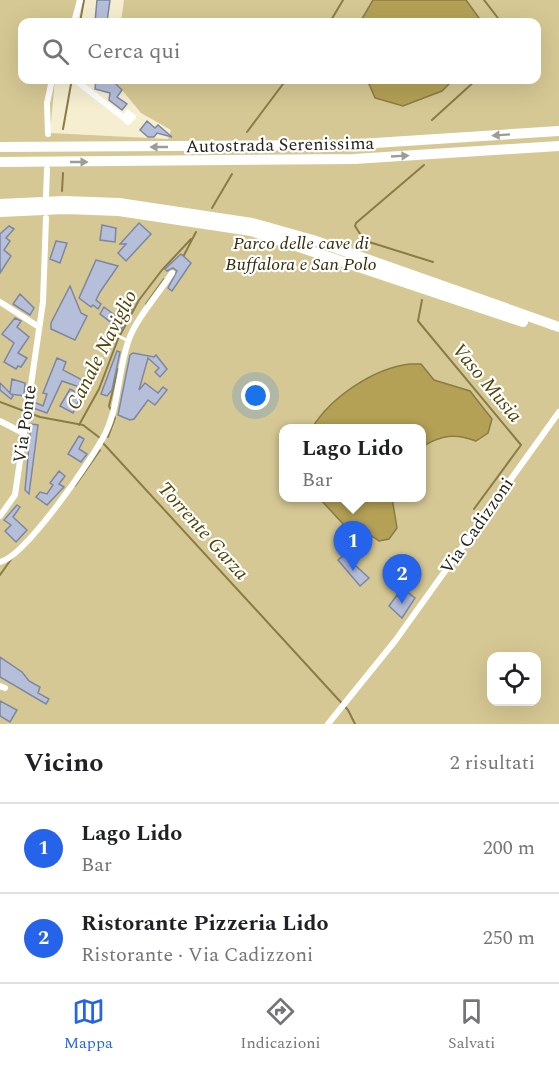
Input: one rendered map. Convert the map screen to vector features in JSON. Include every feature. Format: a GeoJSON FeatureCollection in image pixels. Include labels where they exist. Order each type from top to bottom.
{"type":"FeatureCollection","features":[{"type":"Feature","properties":{"kind":"highway","name":"Autostrada Serenissima"},"geometry":{"type":"LineString","coordinates":[[0,147],[344,145],[559,131]]}},
{"type":"Feature","properties":{"kind":"highway","name":"Autostrada Serenissima"},"geometry":{"type":"LineString","coordinates":[[0,162],[332,160],[559,146]]}},
{"type":"Feature","properties":{"kind":"highway"},"geometry":{"type":"LineString","coordinates":[[0,204],[64,201],[119,204],[252,223],[313,240],[559,327]]}},
{"type":"Feature","properties":{"kind":"highway"},"geometry":{"type":"LineString","coordinates":[[0,212],[65,209],[119,211],[251,231],[559,335]]}},
{"type":"Feature","properties":{"kind":"street"},"geometry":{"type":"LineString","coordinates":[[75,18],[80,0]]}},
{"type":"Feature","properties":{"kind":"street"},"geometry":{"type":"LineString","coordinates":[[48,134],[47,103],[51,84]]}},
{"type":"Feature","properties":{"kind":"street"},"geometry":{"type":"LineString","coordinates":[[80,84],[124,118]]}},
{"type":"Feature","properties":{"kind":"street"},"geometry":{"type":"LineString","coordinates":[[46,197],[47,169]]}},
{"type":"Feature","properties":{"kind":"street","name":"Via Ponte"},"geometry":{"type":"LineString","coordinates":[[0,516],[15,495],[43,302],[46,218]]}},
{"type":"Feature","properties":{"kind":"street"},"geometry":{"type":"LineString","coordinates":[[0,562],[12,556],[50,513],[98,446],[107,430],[128,341],[172,273]]}},
{"type":"Feature","properties":{"kind":"street"},"geometry":{"type":"LineString","coordinates":[[0,302],[39,327]]}},
{"type":"Feature","properties":{"kind":"street","name":"Via Cadizzoni"},"geometry":{"type":"LineString","coordinates":[[328,724],[395,641],[559,412]]}},
{"type":"Feature","properties":{"kind":"street"},"geometry":{"type":"LineString","coordinates":[[0,421],[23,433]]}},
{"type":"Feature","properties":{"kind":"lane"},"geometry":{"type":"LineString","coordinates":[[115,334],[128,341]]}},
{"type":"Feature","properties":{"kind":"green space","name":"Parco delle cave di Buffalora e San Polo"},"geometry":{"type":"Polygon","coordinates":[[[0,0],[82,0],[77,18],[18,18],[18,84],[55,84],[50,133],[168,139],[171,130],[141,113],[117,84],[541,84],[541,18],[122,18],[124,0],[559,0],[559,724],[0,724],[0,0]]]}},
{"type":"Feature","properties":{"kind":"shaded area"},"geometry":{"type":"Polygon","coordinates":[[[373,0],[466,0],[479,18],[362,18],[373,0]]]}},
{"type":"Feature","properties":{"kind":"shaded area"},"geometry":{"type":"Polygon","coordinates":[[[369,84],[449,84],[442,91],[403,106],[375,98],[369,84]]]}},
{"type":"Feature","properties":{"kind":"shaded area"},"geometry":{"type":"Polygon","coordinates":[[[421,364],[434,380],[470,391],[492,419],[488,433],[476,441],[448,436],[426,445],[426,424],[315,424],[330,405],[342,395],[368,378],[396,367],[421,364]]]}},
{"type":"Feature","properties":{"kind":"shaded area"},"geometry":{"type":"Polygon","coordinates":[[[323,502],[393,502],[397,528],[389,539],[379,541],[370,535],[346,527],[323,502]]]}},
{"type":"Feature","properties":{"kind":"building"},"geometry":{"type":"Polygon","coordinates":[[[97,0],[110,0],[108,18],[95,18],[97,0]]]}},
{"type":"Feature","properties":{"kind":"building"},"geometry":{"type":"Polygon","coordinates":[[[96,84],[116,84],[122,90],[117,97],[127,104],[122,110],[109,100],[110,93],[95,89],[96,84]]]}},
{"type":"Feature","properties":{"kind":"building"},"geometry":{"type":"Polygon","coordinates":[[[147,121],[155,128],[158,125],[172,137],[157,133],[154,137],[148,137],[140,130],[147,121]]]}},
{"type":"Feature","properties":{"kind":"building"},"geometry":{"type":"Polygon","coordinates":[[[139,223],[151,234],[126,261],[118,253],[126,244],[120,244],[139,223]]]}},
{"type":"Feature","properties":{"kind":"building"},"geometry":{"type":"Polygon","coordinates":[[[102,225],[116,228],[115,242],[100,240],[102,225]]]}},
{"type":"Feature","properties":{"kind":"building"},"geometry":{"type":"Polygon","coordinates":[[[9,226],[14,229],[6,238],[10,241],[4,250],[11,256],[0,273],[0,234],[9,226]]]}},
{"type":"Feature","properties":{"kind":"building"},"geometry":{"type":"Polygon","coordinates":[[[56,241],[67,243],[60,263],[50,259],[56,241]]]}},
{"type":"Feature","properties":{"kind":"building"},"geometry":{"type":"Polygon","coordinates":[[[181,254],[191,263],[172,291],[168,288],[177,271],[173,268],[167,271],[165,269],[181,254]]]}},
{"type":"Feature","properties":{"kind":"building"},"geometry":{"type":"Polygon","coordinates":[[[96,260],[118,266],[96,300],[101,304],[98,309],[79,298],[96,260]]]}},
{"type":"Feature","properties":{"kind":"building"},"geometry":{"type":"Polygon","coordinates":[[[70,286],[81,313],[87,316],[75,340],[51,329],[51,323],[70,286]]]}},
{"type":"Feature","properties":{"kind":"building"},"geometry":{"type":"Polygon","coordinates":[[[20,294],[34,308],[30,315],[13,304],[20,294]]]}},
{"type":"Feature","properties":{"kind":"building"},"geometry":{"type":"Polygon","coordinates":[[[127,306],[132,309],[121,330],[100,314],[104,307],[120,319],[127,306]]]}},
{"type":"Feature","properties":{"kind":"building"},"geometry":{"type":"Polygon","coordinates":[[[15,318],[21,321],[17,327],[29,337],[18,353],[27,358],[21,367],[18,366],[16,369],[4,362],[14,343],[2,334],[15,318]]]}},
{"type":"Feature","properties":{"kind":"building"},"geometry":{"type":"Polygon","coordinates":[[[117,351],[120,352],[112,390],[107,396],[101,394],[117,351]]]}},
{"type":"Feature","properties":{"kind":"building"},"geometry":{"type":"Polygon","coordinates":[[[133,353],[154,357],[156,355],[167,369],[160,377],[155,372],[159,368],[148,358],[139,390],[145,383],[158,393],[163,387],[167,390],[155,405],[148,400],[134,419],[130,420],[118,415],[130,355],[133,353]]]}},
{"type":"Feature","properties":{"kind":"building"},"geometry":{"type":"Polygon","coordinates":[[[57,358],[66,362],[63,370],[88,383],[85,389],[62,381],[47,413],[33,408],[34,402],[43,406],[47,394],[43,393],[57,358]]]}},
{"type":"Feature","properties":{"kind":"building"},"geometry":{"type":"Polygon","coordinates":[[[12,379],[25,383],[24,396],[11,394],[13,396],[11,399],[0,390],[0,383],[10,393],[12,379]]]}},
{"type":"Feature","properties":{"kind":"building"},"geometry":{"type":"Polygon","coordinates":[[[70,389],[81,395],[73,413],[60,406],[70,389]]]}},
{"type":"Feature","properties":{"kind":"building"},"geometry":{"type":"Polygon","coordinates":[[[31,424],[38,425],[29,494],[25,490],[31,424]]]}},
{"type":"Feature","properties":{"kind":"building"},"geometry":{"type":"Polygon","coordinates":[[[79,436],[84,439],[79,449],[87,454],[81,462],[68,454],[79,436]]]}},
{"type":"Feature","properties":{"kind":"building"},"geometry":{"type":"Polygon","coordinates":[[[59,471],[65,476],[59,484],[64,487],[47,505],[36,497],[40,492],[47,494],[53,485],[50,483],[59,471]]]}},
{"type":"Feature","properties":{"kind":"building"},"geometry":{"type":"Polygon","coordinates":[[[17,505],[20,507],[13,517],[27,530],[16,542],[5,531],[11,525],[4,520],[17,505]]]}},
{"type":"Feature","properties":{"kind":"building"},"geometry":{"type":"Polygon","coordinates":[[[344,555],[369,578],[360,586],[338,560],[344,555]]]}},
{"type":"Feature","properties":{"kind":"building"},"geometry":{"type":"Polygon","coordinates":[[[406,591],[415,598],[402,618],[389,606],[397,595],[401,598],[406,591]]]}},
{"type":"Feature","properties":{"kind":"building"},"geometry":{"type":"Polygon","coordinates":[[[0,657],[40,687],[38,693],[49,699],[46,704],[0,677],[0,657]]]}},
{"type":"Feature","properties":{"kind":"building"},"geometry":{"type":"Polygon","coordinates":[[[0,701],[17,710],[10,722],[0,716],[0,701]]]}},
{"type":"Feature","properties":{"kind":"waterway"},"geometry":{"type":"LineString","coordinates":[[81,18],[84,0]]}},
{"type":"Feature","properties":{"kind":"waterway"},"geometry":{"type":"LineString","coordinates":[[332,18],[343,0]]}},
{"type":"Feature","properties":{"kind":"waterway","name":"Vaso Musia"},"geometry":{"type":"LineString","coordinates":[[484,0],[498,18]]}},
{"type":"Feature","properties":{"kind":"waterway"},"geometry":{"type":"LineString","coordinates":[[63,129],[71,84]]}},
{"type":"Feature","properties":{"kind":"waterway"},"geometry":{"type":"LineString","coordinates":[[247,132],[283,84]]}},
{"type":"Feature","properties":{"kind":"waterway","name":"Vaso Musia"},"geometry":{"type":"LineString","coordinates":[[432,120],[472,84]]}},
{"type":"Feature","properties":{"kind":"waterway","name":"Vaso Musia"},"geometry":{"type":"LineString","coordinates":[[424,165],[355,226],[362,237],[369,242],[433,262]]}},
{"type":"Feature","properties":{"kind":"waterway"},"geometry":{"type":"LineString","coordinates":[[62,191],[63,173]]}},
{"type":"Feature","properties":{"kind":"waterway"},"geometry":{"type":"LineString","coordinates":[[212,208],[232,174]]}},
{"type":"Feature","properties":{"kind":"waterway","name":"Canale Naviglio"},"geometry":{"type":"LineString","coordinates":[[183,257],[196,232]]}},
{"type":"Feature","properties":{"kind":"waterway","name":"Canale Naviglio"},"geometry":{"type":"LineString","coordinates":[[79,425],[99,389],[118,339],[139,300],[162,270],[191,239]]}},
{"type":"Feature","properties":{"kind":"waterway"},"geometry":{"type":"LineString","coordinates":[[146,304],[164,279]]}},
{"type":"Feature","properties":{"kind":"waterway","name":"Vaso Musia"},"geometry":{"type":"LineString","coordinates":[[422,300],[418,321],[521,445],[474,509]]}},
{"type":"Feature","properties":{"kind":"waterway"},"geometry":{"type":"LineString","coordinates":[[111,410],[109,406],[118,369]]}},
{"type":"Feature","properties":{"kind":"waterway","name":"Torrente Garza"},"geometry":{"type":"LineString","coordinates":[[0,402],[40,417],[83,425],[100,438]]}},
{"type":"Feature","properties":{"kind":"waterway"},"geometry":{"type":"LineString","coordinates":[[108,437],[114,415]]}},
{"type":"Feature","properties":{"kind":"waterway","name":"Torrente Garza"},"geometry":{"type":"LineString","coordinates":[[103,443],[348,710],[355,724]]}},
{"type":"Feature","properties":{"kind":"waterway"},"geometry":{"type":"LineString","coordinates":[[75,486],[100,450]]}},
{"type":"Feature","properties":{"kind":"waterway"},"geometry":{"type":"LineString","coordinates":[[0,575],[12,558]]}},
{"type":"Feature","properties":{"kind":"place","name":"Lago Lido"},"geometry":{"type":"Point","coordinates":[353,571]}},
{"type":"Feature","properties":{"kind":"place","name":"Ristorante Pizzeria Lido"},"geometry":{"type":"Point","coordinates":[402,604]}}]}
